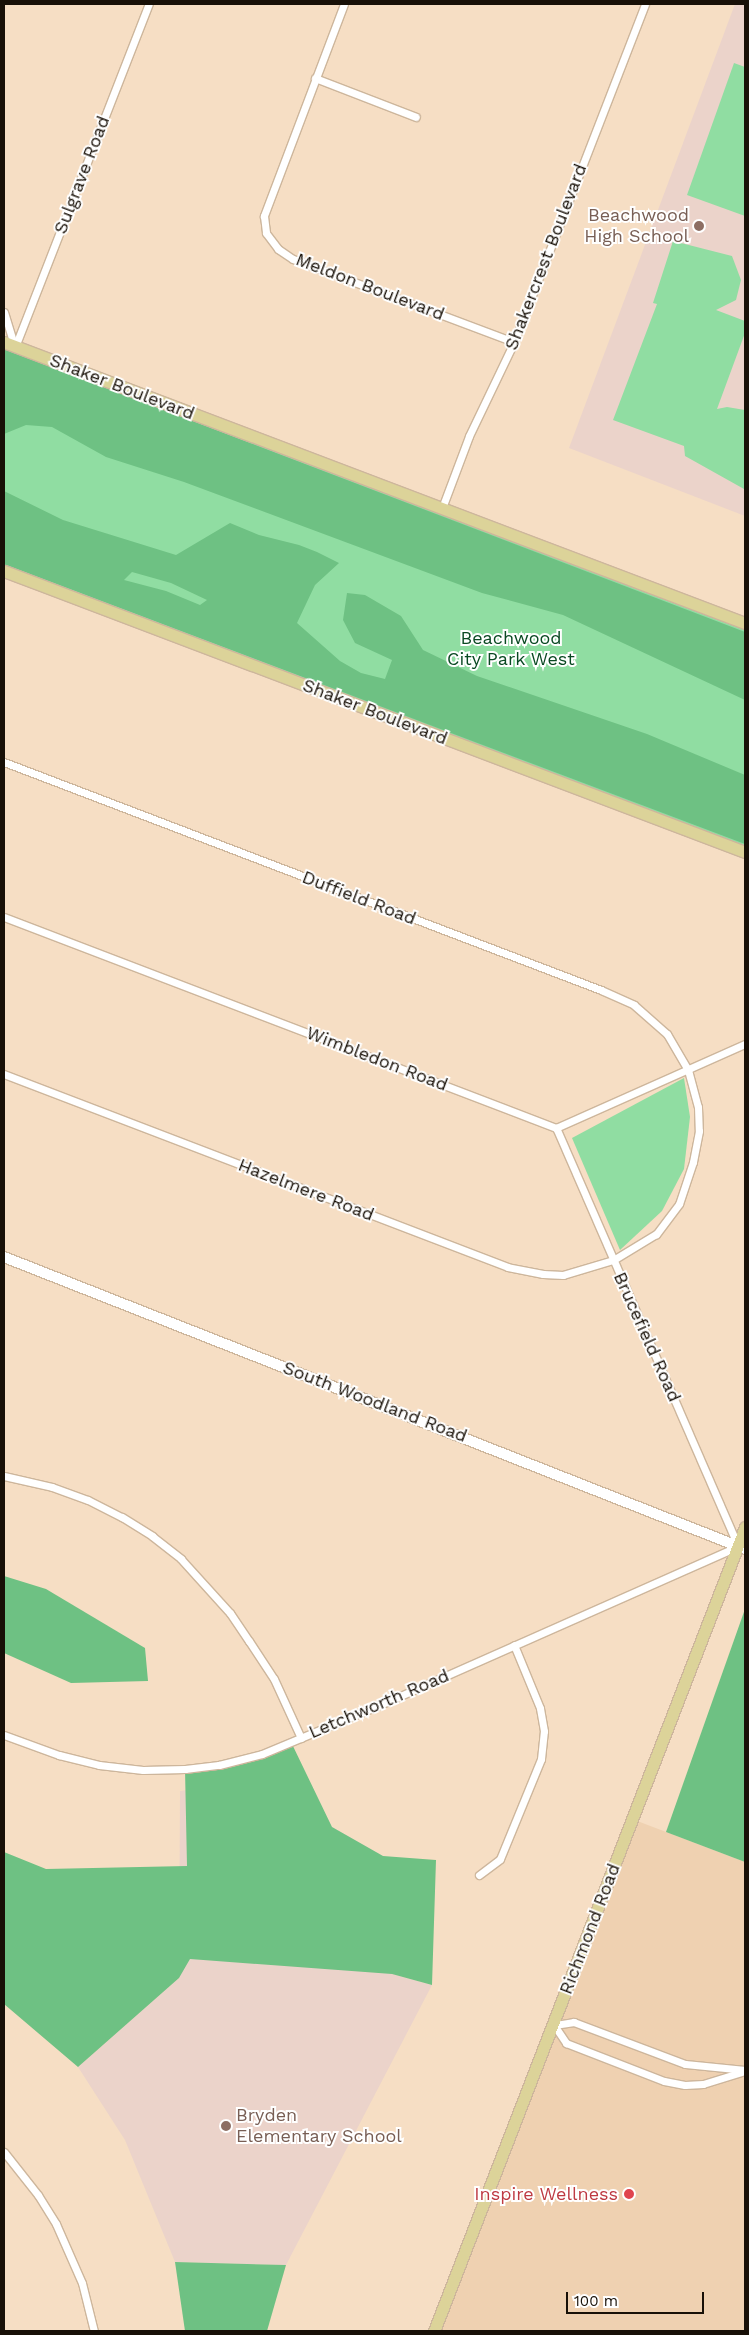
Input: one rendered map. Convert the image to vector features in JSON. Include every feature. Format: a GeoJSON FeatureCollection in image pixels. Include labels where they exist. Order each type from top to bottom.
{"type":"FeatureCollection","features":[{"type":"Feature","properties":{"kind":"main road","name":"Shaker Boulevard"},"geometry":{"type":"LineString","coordinates":[[4,342],[745,624]]}},
{"type":"Feature","properties":{"kind":"main road","name":"Shaker Boulevard"},"geometry":{"type":"LineString","coordinates":[[4,571],[745,852]]}},
{"type":"Feature","properties":{"kind":"main road","name":"Richmond Road"},"geometry":{"type":"LineString","coordinates":[[434,2331],[742,1547],[745,1527]]}},
{"type":"Feature","properties":{"kind":"street","name":"Sulgrave Road"},"geometry":{"type":"LineString","coordinates":[[15,347],[149,4]]}},
{"type":"Feature","properties":{"kind":"street","name":"Meldon Boulevard"},"geometry":{"type":"LineString","coordinates":[[344,4],[264,216],[266,233],[278,249],[292,259],[514,342]]}},
{"type":"Feature","properties":{"kind":"street","name":"Shakercrest Boulevard"},"geometry":{"type":"LineString","coordinates":[[442,508],[469,436],[514,342],[645,4]]}},
{"type":"Feature","properties":{"kind":"street"},"geometry":{"type":"LineString","coordinates":[[315,78],[416,117]]}},
{"type":"Feature","properties":{"kind":"street"},"geometry":{"type":"LineString","coordinates":[[4,312],[15,347]]}},
{"type":"Feature","properties":{"kind":"street","name":"Duffield Road"},"geometry":{"type":"LineString","coordinates":[[4,762],[601,990],[634,1005],[653,1020],[667,1034],[688,1070],[698,1107],[699,1131],[694,1162],[679,1204],[656,1234],[613,1260]]}},
{"type":"Feature","properties":{"kind":"street","name":"Wimbledon Road"},"geometry":{"type":"LineString","coordinates":[[4,916],[556,1128]]}},
{"type":"Feature","properties":{"kind":"street"},"geometry":{"type":"LineString","coordinates":[[556,1128],[745,1044]]}},
{"type":"Feature","properties":{"kind":"street","name":"Hazelmere Road"},"geometry":{"type":"LineString","coordinates":[[4,1074],[508,1267],[543,1274],[563,1274],[613,1260]]}},
{"type":"Feature","properties":{"kind":"street","name":"Brucefield Road"},"geometry":{"type":"LineString","coordinates":[[556,1128],[742,1547]]}},
{"type":"Feature","properties":{"kind":"street","name":"South Woodland Road"},"geometry":{"type":"LineString","coordinates":[[4,1257],[742,1547]]}},
{"type":"Feature","properties":{"kind":"street"},"geometry":{"type":"LineString","coordinates":[[4,1476],[52,1487],[88,1500],[122,1516],[152,1536],[181,1559],[230,1612],[274,1679],[301,1738]]}},
{"type":"Feature","properties":{"kind":"street","name":"Letchworth Road"},"geometry":{"type":"LineString","coordinates":[[4,1736],[58,1755],[99,1765],[143,1770],[185,1770],[219,1765],[262,1754],[742,1547]]}},
{"type":"Feature","properties":{"kind":"street"},"geometry":{"type":"LineString","coordinates":[[479,1875],[500,1859],[541,1759],[544,1731],[540,1708],[514,1645]]}},
{"type":"Feature","properties":{"kind":"street"},"geometry":{"type":"LineString","coordinates":[[574,2022],[685,2064],[745,2070],[703,2084],[685,2085],[664,2081],[566,2043],[554,2024],[574,2022]]}},
{"type":"Feature","properties":{"kind":"street"},"geometry":{"type":"LineString","coordinates":[[4,2152],[38,2195],[56,2224],[82,2283],[94,2331]]}},
{"type":"Feature","properties":{"kind":"shaded area","name":"Beachwood High School"},"geometry":{"type":"Polygon","coordinates":[[[735,4],[745,4],[745,516],[569,448],[735,4]]]}},
{"type":"Feature","properties":{"kind":"shaded area"},"geometry":{"type":"Polygon","coordinates":[[[301,1774],[332,1827],[383,1856],[392,1974],[432,1985],[286,2265],[175,2262],[125,2140],[78,2067],[179,1978],[180,1791],[301,1774]]]}},
{"type":"Feature","properties":{"kind":"shaded area"},"geometry":{"type":"Polygon","coordinates":[[[632,1819],[745,1862],[745,2331],[434,2331],[632,1819]]]}},
{"type":"Feature","properties":{"kind":"green space"},"geometry":{"type":"Polygon","coordinates":[[[734,63],[745,67],[745,216],[687,195],[734,63]]]}},
{"type":"Feature","properties":{"kind":"green space"},"geometry":{"type":"Polygon","coordinates":[[[673,241],[732,256],[741,280],[736,300],[716,310],[745,321],[745,333],[717,409],[727,407],[745,410],[744,489],[685,456],[684,446],[613,420],[657,304],[653,303],[673,241]]]}},
{"type":"Feature","properties":{"kind":"green space","name":"Beachwood City Park West"},"geometry":{"type":"Polygon","coordinates":[[[4,342],[745,623],[745,852],[4,571],[4,342]]]}},
{"type":"Feature","properties":{"kind":"green space"},"geometry":{"type":"Polygon","coordinates":[[[4,349],[745,632],[745,700],[563,615],[482,593],[184,482],[106,457],[52,427],[26,425],[4,434],[4,349]]]}},
{"type":"Feature","properties":{"kind":"green space"},"geometry":{"type":"Polygon","coordinates":[[[4,491],[63,520],[176,555],[230,523],[259,535],[299,545],[339,563],[315,585],[297,623],[340,661],[361,673],[385,679],[392,660],[355,643],[343,620],[347,593],[365,595],[401,616],[423,650],[477,676],[647,734],[745,775],[745,844],[4,564],[4,491]],[[132,572],[124,580],[166,591],[200,605],[207,600],[171,583],[132,572]]]}},
{"type":"Feature","properties":{"kind":"green space"},"geometry":{"type":"Polygon","coordinates":[[[684,1078],[690,1117],[684,1169],[662,1211],[620,1250],[572,1138],[684,1078]]]}},
{"type":"Feature","properties":{"kind":"green space"},"geometry":{"type":"Polygon","coordinates":[[[4,1576],[46,1589],[145,1648],[148,1681],[71,1683],[4,1653],[4,1576]]]}},
{"type":"Feature","properties":{"kind":"green space"},"geometry":{"type":"Polygon","coordinates":[[[745,1609],[745,1862],[666,1832],[745,1609]]]}},
{"type":"Feature","properties":{"kind":"green space"},"geometry":{"type":"Polygon","coordinates":[[[291,1742],[332,1827],[383,1856],[436,1860],[432,1985],[392,1974],[190,1959],[179,1978],[78,2067],[4,2004],[4,1852],[46,1869],[187,1866],[185,1769],[219,1765],[291,1742]]]}},
{"type":"Feature","properties":{"kind":"green space"},"geometry":{"type":"Polygon","coordinates":[[[175,2262],[286,2265],[267,2331],[185,2331],[175,2262]]]}},
{"type":"Feature","properties":{"kind":"place","name":"Beachwood High School"},"geometry":{"type":"Point","coordinates":[699,226]}},
{"type":"Feature","properties":{"kind":"place","name":"Bryden Elementary School"},"geometry":{"type":"Point","coordinates":[226,2126]}},
{"type":"Feature","properties":{"kind":"place","name":"Inspire Wellness"},"geometry":{"type":"Point","coordinates":[629,2194]}}]}
